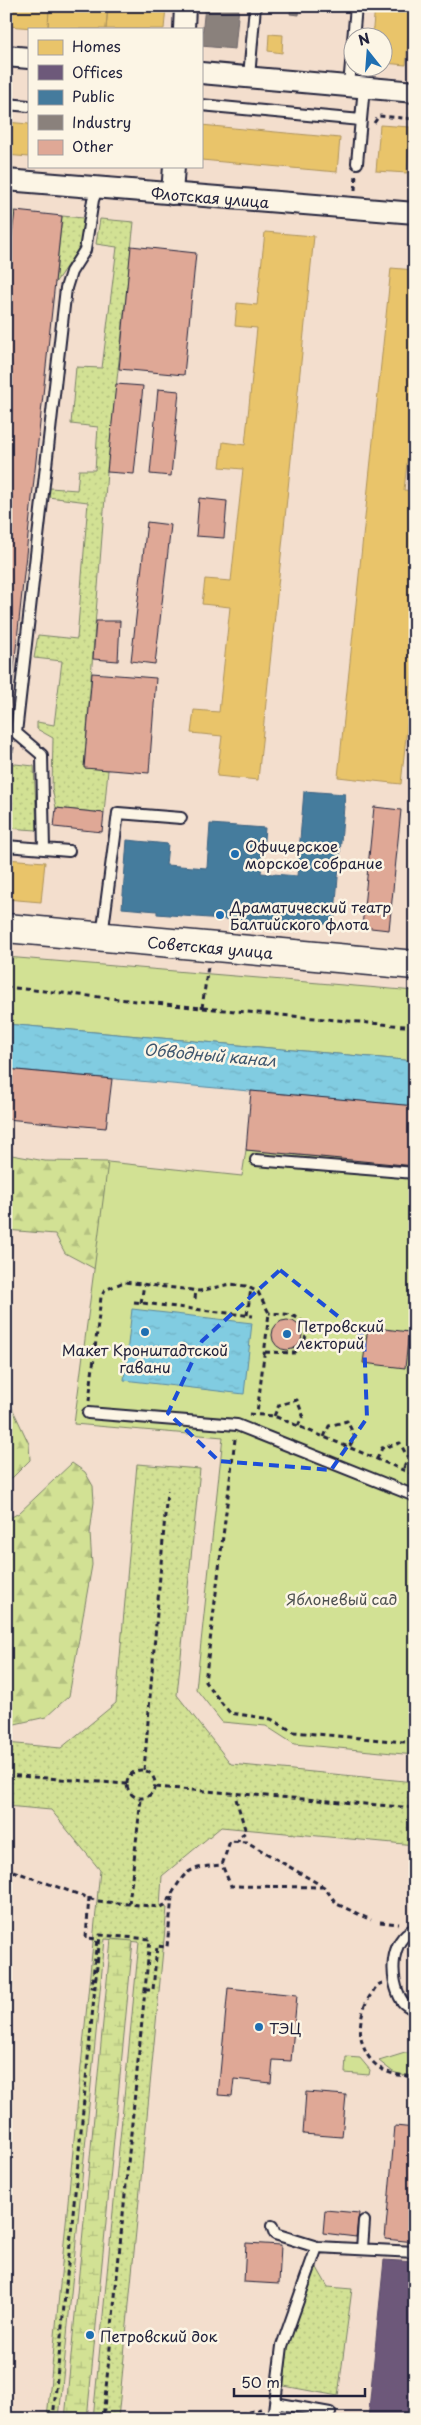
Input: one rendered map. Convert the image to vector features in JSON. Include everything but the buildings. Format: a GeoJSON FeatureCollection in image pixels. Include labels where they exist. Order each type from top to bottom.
{"type":"FeatureCollection","features":[{"type":"Feature","properties":{"kind":"street"},"geometry":{"type":"LineString","coordinates":[[184,28],[185,6]]}},
{"type":"Feature","properties":{"kind":"street"},"geometry":{"type":"LineString","coordinates":[[6,56],[28,58]]}},
{"type":"Feature","properties":{"kind":"street"},"geometry":{"type":"LineString","coordinates":[[202,73],[415,92]]}},
{"type":"Feature","properties":{"kind":"street"},"geometry":{"type":"LineString","coordinates":[[172,194],[174,168]]}},
{"type":"Feature","properties":{"kind":"street","name":"Флотская улица"},"geometry":{"type":"LineString","coordinates":[[6,180],[415,213]]}},
{"type":"Feature","properties":{"kind":"street","name":"Советская улица"},"geometry":{"type":"LineString","coordinates":[[6,928],[415,965]]}},
{"type":"Feature","properties":{"kind":"lane"},"geometry":{"type":"LineString","coordinates":[[249,77],[255,6]]}},
{"type":"Feature","properties":{"kind":"lane"},"geometry":{"type":"LineString","coordinates":[[356,6],[356,86],[361,120],[357,163]]}},
{"type":"Feature","properties":{"kind":"lane"},"geometry":{"type":"LineString","coordinates":[[6,104],[28,106]]}},
{"type":"Feature","properties":{"kind":"lane"},"geometry":{"type":"LineString","coordinates":[[202,105],[361,120]]}},
{"type":"Feature","properties":{"kind":"lane"},"geometry":{"type":"LineString","coordinates":[[44,849],[42,755],[16,733],[66,288],[71,272],[86,250],[93,200],[98,187]]}},
{"type":"Feature","properties":{"kind":"lane"},"geometry":{"type":"LineString","coordinates":[[102,937],[118,813],[181,818]]}},
{"type":"Feature","properties":{"kind":"lane"},"geometry":{"type":"LineString","coordinates":[[6,846],[68,850]]}},
{"type":"Feature","properties":{"kind":"lane"},"geometry":{"type":"LineString","coordinates":[[256,1160],[415,1173]]}},
{"type":"Feature","properties":{"kind":"lane"},"geometry":{"type":"LineString","coordinates":[[88,1413],[237,1425],[415,1496]]}},
{"type":"Feature","properties":{"kind":"lane"},"geometry":{"type":"LineString","coordinates":[[415,1929],[405,1933],[396,1946],[393,1979],[403,2003],[415,2010]]}},
{"type":"Feature","properties":{"kind":"lane"},"geometry":{"type":"LineString","coordinates":[[362,2249],[364,2221]]}},
{"type":"Feature","properties":{"kind":"lane"},"geometry":{"type":"LineString","coordinates":[[272,2226],[275,2234],[317,2247],[415,2252]]}},
{"type":"Feature","properties":{"kind":"lane"},"geometry":{"type":"LineString","coordinates":[[273,2419],[282,2346],[317,2247]]}},
{"type":"Feature","properties":{"kind":"lane"},"geometry":{"type":"LineString","coordinates":[[275,2403],[330,2412]]}},
{"type":"Feature","properties":{"kind":"path"},"geometry":{"type":"LineString","coordinates":[[358,146],[379,116],[415,119]]}},
{"type":"Feature","properties":{"kind":"path"},"geometry":{"type":"LineString","coordinates":[[6,778],[16,733]]}},
{"type":"Feature","properties":{"kind":"path"},"geometry":{"type":"LineString","coordinates":[[202,1008],[207,974]]}},
{"type":"Feature","properties":{"kind":"path"},"geometry":{"type":"LineString","coordinates":[[6,987],[202,1008],[415,1027]]}},
{"type":"Feature","properties":{"kind":"path"},"geometry":{"type":"LineString","coordinates":[[99,1402],[89,1402],[101,1297],[105,1290],[124,1282],[196,1290],[209,1290],[230,1284],[258,1292],[269,1314],[258,1414]]}},
{"type":"Feature","properties":{"kind":"path"},"geometry":{"type":"LineString","coordinates":[[141,1304],[144,1284]]}},
{"type":"Feature","properties":{"kind":"path"},"geometry":{"type":"LineString","coordinates":[[247,1315],[251,1289]]}},
{"type":"Feature","properties":{"kind":"path"},"geometry":{"type":"LineString","coordinates":[[195,1299],[196,1290]]}},
{"type":"Feature","properties":{"kind":"path"},"geometry":{"type":"LineString","coordinates":[[134,1302],[253,1316]]}},
{"type":"Feature","properties":{"kind":"path"},"geometry":{"type":"LineString","coordinates":[[265,1352],[294,1353],[306,1342],[307,1334],[300,1321],[294,1316],[269,1314]]}},
{"type":"Feature","properties":{"kind":"path"},"geometry":{"type":"LineString","coordinates":[[274,1416],[279,1405],[297,1400],[303,1415],[298,1426]]}},
{"type":"Feature","properties":{"kind":"path"},"geometry":{"type":"LineString","coordinates":[[415,1475],[274,1416],[238,1413],[205,1682],[230,1713],[270,1719],[294,1732],[415,1744]]}},
{"type":"Feature","properties":{"kind":"path"},"geometry":{"type":"LineString","coordinates":[[324,1437],[329,1426],[346,1421],[354,1437],[349,1447]]}},
{"type":"Feature","properties":{"kind":"path"},"geometry":{"type":"LineString","coordinates":[[377,1459],[382,1448],[400,1443],[408,1458],[403,1470]]}},
{"type":"Feature","properties":{"kind":"path"},"geometry":{"type":"LineString","coordinates":[[144,1770],[167,1491]]}},
{"type":"Feature","properties":{"kind":"path"},"geometry":{"type":"LineString","coordinates":[[144,1770],[153,1776],[156,1787],[151,1796],[141,1799],[131,1794],[126,1784],[132,1773],[144,1770]]}},
{"type":"Feature","properties":{"kind":"path"},"geometry":{"type":"LineString","coordinates":[[6,1775],[126,1784]]}},
{"type":"Feature","properties":{"kind":"path"},"geometry":{"type":"LineString","coordinates":[[156,1787],[415,1808]]}},
{"type":"Feature","properties":{"kind":"path"},"geometry":{"type":"LineString","coordinates":[[129,1904],[141,1799]]}},
{"type":"Feature","properties":{"kind":"path"},"geometry":{"type":"LineString","coordinates":[[236,1799],[246,1832],[239,1837],[238,1842]]}},
{"type":"Feature","properties":{"kind":"path"},"geometry":{"type":"LineString","coordinates":[[324,1887],[231,1886],[222,1865],[230,1841],[247,1842],[324,1887],[337,1904],[366,1920],[371,1920]]}},
{"type":"Feature","properties":{"kind":"path"},"geometry":{"type":"LineString","coordinates":[[13,1871],[97,1901],[160,1907],[165,1905],[180,1879],[196,1867],[222,1865]]}},
{"type":"Feature","properties":{"kind":"path"},"geometry":{"type":"LineString","coordinates":[[145,1990],[153,1990],[157,1946],[167,1947],[172,1895]]}},
{"type":"Feature","properties":{"kind":"path"},"geometry":{"type":"LineString","coordinates":[[89,1897],[86,1938],[97,1939],[92,1987],[94,1987]]}},
{"type":"Feature","properties":{"kind":"path"},"geometry":{"type":"LineString","coordinates":[[53,2419],[100,1934],[150,1939],[103,2419]]}},
{"type":"Feature","properties":{"kind":"path"},"geometry":{"type":"LineString","coordinates":[[393,1979],[378,1984],[366,2000],[359,2026],[363,2046],[374,2064],[392,2074],[415,2076]]}},
{"type":"Feature","properties":{"kind":"path"},"geometry":{"type":"LineString","coordinates":[[222,2419],[254,2413],[275,2403]]}},
{"type":"Feature","properties":{"kind":"highlighted area"},"geometry":{"type":"Polygon","coordinates":[[[280,1270],[364,1337],[367,1418],[331,1470],[219,1461],[168,1413],[202,1341],[280,1270]]]}},
{"type":"Feature","properties":{"kind":"green space"},"geometry":{"type":"Polygon","coordinates":[[[6,211],[15,211],[8,281],[6,281],[6,211]]]}},
{"type":"Feature","properties":{"kind":"green space"},"geometry":{"type":"Polygon","coordinates":[[[62,216],[83,218],[81,245],[55,283],[62,216]]]}},
{"type":"Feature","properties":{"kind":"green space"},"geometry":{"type":"Polygon","coordinates":[[[100,219],[134,222],[107,472],[84,767],[108,770],[104,813],[56,808],[52,788],[53,738],[37,729],[37,722],[54,725],[62,661],[34,658],[38,635],[77,639],[88,502],[48,497],[50,488],[77,490],[79,470],[95,470],[98,427],[71,424],[76,367],[102,368],[117,247],[96,244],[100,219]]]}},
{"type":"Feature","properties":{"kind":"green space"},"geometry":{"type":"Polygon","coordinates":[[[6,763],[34,766],[37,830],[6,828],[6,763]]]}},
{"type":"Feature","properties":{"kind":"green space"},"geometry":{"type":"Polygon","coordinates":[[[6,957],[415,991],[415,1061],[6,1024],[6,957]]]}},
{"type":"Feature","properties":{"kind":"green space","name":"Яблоневый сад"},"geometry":{"type":"Polygon","coordinates":[[[246,1150],[415,1166],[415,1755],[294,1744],[266,1726],[222,1722],[196,1689],[223,1437],[74,1424],[108,1162],[242,1176],[246,1150]]]}},
{"type":"Feature","properties":{"kind":"green space"},"geometry":{"type":"Polygon","coordinates":[[[6,1154],[45,1161],[108,1162],[123,1185],[122,1264],[95,1269],[65,1253],[55,1234],[6,1230],[6,1154]]]}},
{"type":"Feature","properties":{"kind":"green space"},"geometry":{"type":"Polygon","coordinates":[[[6,1395],[29,1444],[30,1460],[6,1484],[6,1395]]]}},
{"type":"Feature","properties":{"kind":"green space"},"geometry":{"type":"Polygon","coordinates":[[[72,1463],[85,1472],[93,1486],[94,1502],[90,1533],[92,1565],[69,1696],[46,1717],[6,1726],[6,1520],[19,1513],[72,1463]]]}},
{"type":"Feature","properties":{"kind":"green space"},"geometry":{"type":"Polygon","coordinates":[[[137,1464],[200,1469],[177,1695],[231,1764],[415,1782],[415,1845],[221,1827],[162,1876],[160,1906],[167,1908],[118,2419],[93,2419],[139,1942],[105,1939],[59,2419],[47,2419],[100,1870],[51,1810],[6,1806],[6,1743],[61,1748],[116,1703],[137,1464]]]}},
{"type":"Feature","properties":{"kind":"green space"},"geometry":{"type":"Polygon","coordinates":[[[111,1939],[133,1941],[87,2419],[65,2419],[111,1939]]]}},
{"type":"Feature","properties":{"kind":"green space"},"geometry":{"type":"Polygon","coordinates":[[[405,2053],[415,2053],[415,2079],[393,2072],[379,2061],[405,2053]]]}},
{"type":"Feature","properties":{"kind":"green space"},"geometry":{"type":"Polygon","coordinates":[[[346,2057],[360,2058],[370,2070],[369,2075],[345,2073],[346,2057]]]}},
{"type":"Feature","properties":{"kind":"green space"},"geometry":{"type":"Polygon","coordinates":[[[316,2266],[328,2287],[352,2289],[338,2396],[284,2386],[288,2342],[316,2266]]]}},
{"type":"Feature","properties":{"kind":"water","name":"Обводный канал"},"geometry":{"type":"Polygon","coordinates":[[[6,1024],[415,1061],[415,1106],[6,1069],[6,1024]]]}},
{"type":"Feature","properties":{"kind":"water"},"geometry":{"type":"Polygon","coordinates":[[[132,1309],[252,1323],[244,1394],[124,1380],[132,1309]]]}},
{"type":"Feature","properties":{"kind":"place","name":"Офицерское морское собрание"},"geometry":{"type":"Point","coordinates":[235,854]}},
{"type":"Feature","properties":{"kind":"place","name":"Драматический театр Балтийского флота"},"geometry":{"type":"Point","coordinates":[220,915]}},
{"type":"Feature","properties":{"kind":"place","name":"Макет Кронштадтской гавани"},"geometry":{"type":"Point","coordinates":[145,1332]}},
{"type":"Feature","properties":{"kind":"place","name":"Петровский лекторий"},"geometry":{"type":"Point","coordinates":[287,1334]}},
{"type":"Feature","properties":{"kind":"place","name":"ТЭЦ"},"geometry":{"type":"Point","coordinates":[259,2027]}},
{"type":"Feature","properties":{"kind":"place","name":"Петровский док"},"geometry":{"type":"Point","coordinates":[90,2335]}}]}
